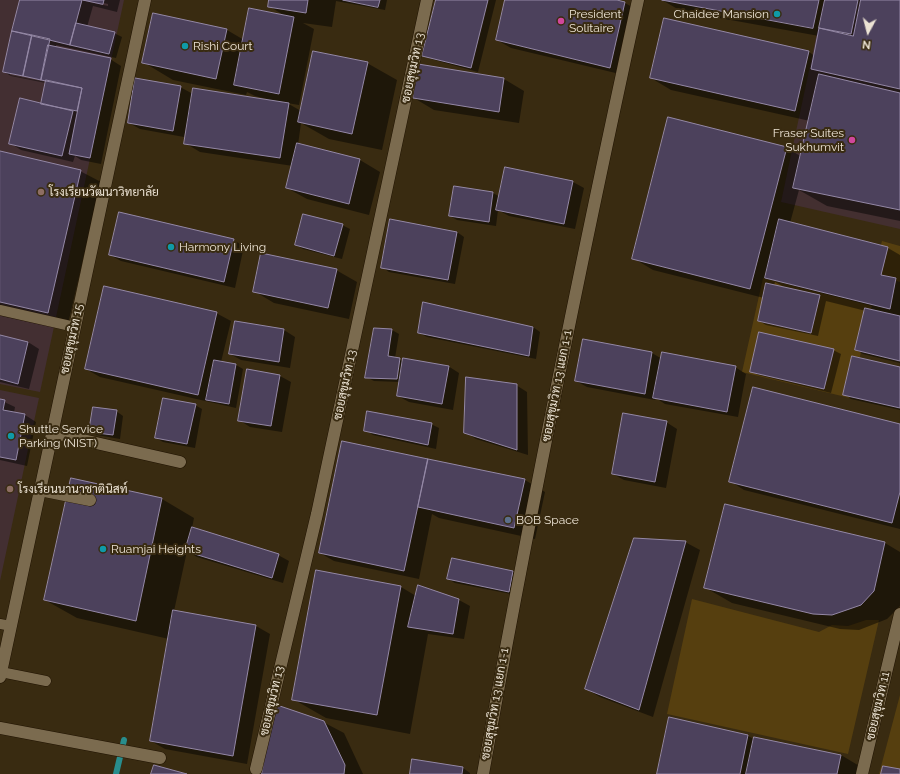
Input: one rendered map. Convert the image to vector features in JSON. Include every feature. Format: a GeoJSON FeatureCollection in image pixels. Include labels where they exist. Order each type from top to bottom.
{"type":"FeatureCollection","features":[{"type":"Feature","properties":{"kind":"street","name":"ซอยสุขุมวิท 15"},"geometry":{"type":"LineString","coordinates":[[1,674],[6,625],[40,490],[144,0]]}},
{"type":"Feature","properties":{"kind":"street","name":"ซอยสุขุมวิท 13"},"geometry":{"type":"LineString","coordinates":[[256,769],[267,733],[317,514],[427,0]]}},
{"type":"Feature","properties":{"kind":"street","name":"ซอยสุขุมวิท 13 แยก 1-1"},"geometry":{"type":"LineString","coordinates":[[483,774],[500,675],[589,222],[638,0]]}},
{"type":"Feature","properties":{"kind":"street"},"geometry":{"type":"LineString","coordinates":[[52,433],[180,462]]}},
{"type":"Feature","properties":{"kind":"street"},"geometry":{"type":"LineString","coordinates":[[40,490],[90,500]]}},
{"type":"Feature","properties":{"kind":"street","name":"ซอยสุขุมวิท 11"},"geometry":{"type":"LineString","coordinates":[[862,774],[900,614]]}},
{"type":"Feature","properties":{"kind":"street"},"geometry":{"type":"LineString","coordinates":[[0,728],[160,758]]}},
{"type":"Feature","properties":{"kind":"lane"},"geometry":{"type":"LineString","coordinates":[[0,310],[75,327]]}},
{"type":"Feature","properties":{"kind":"lane"},"geometry":{"type":"LineString","coordinates":[[1,674],[46,681]]}},
{"type":"Feature","properties":{"kind":"shaded area","name":"โรงเรียนวัฒนาวิทยาลัย"},"geometry":{"type":"Polygon","coordinates":[[[0,0],[124,0],[40,392],[0,384],[0,0]]]}},
{"type":"Feature","properties":{"kind":"shaded area"},"geometry":{"type":"Polygon","coordinates":[[[824,0],[900,0],[900,229],[781,202],[824,0]]]}},
{"type":"Feature","properties":{"kind":"shaded area"},"geometry":{"type":"Polygon","coordinates":[[[882,241],[900,246],[900,282],[873,275],[882,241]]]}},
{"type":"Feature","properties":{"kind":"shaded area"},"geometry":{"type":"Polygon","coordinates":[[[763,278],[872,306],[850,398],[742,372],[763,278]]]}},
{"type":"Feature","properties":{"kind":"shaded area","name":"โรงเรียนนานาชาตินิสท์"},"geometry":{"type":"Polygon","coordinates":[[[0,390],[39,398],[0,581],[0,390]]]}},
{"type":"Feature","properties":{"kind":"shaded area"},"geometry":{"type":"Polygon","coordinates":[[[692,599],[819,632],[832,625],[848,626],[866,620],[879,620],[848,754],[667,714],[692,599]]]}},
{"type":"Feature","properties":{"kind":"shaded area"},"geometry":{"type":"Polygon","coordinates":[[[900,695],[900,774],[879,774],[900,695]]]}},
{"type":"Feature","properties":{"kind":"building"},"geometry":{"type":"Polygon","coordinates":[[[20,0],[82,0],[70,45],[12,31],[20,0]]]}},
{"type":"Feature","properties":{"kind":"building"},"geometry":{"type":"Polygon","coordinates":[[[83,0],[104,0],[103,4],[83,0]]]}},
{"type":"Feature","properties":{"kind":"building"},"geometry":{"type":"Polygon","coordinates":[[[269,0],[308,0],[306,13],[268,7],[269,0]]]}},
{"type":"Feature","properties":{"kind":"building"},"geometry":{"type":"Polygon","coordinates":[[[343,0],[380,0],[378,7],[343,0]]]}},
{"type":"Feature","properties":{"kind":"building"},"geometry":{"type":"Polygon","coordinates":[[[436,0],[488,0],[471,68],[422,56],[436,0]]]}},
{"type":"Feature","properties":{"kind":"building","name":"President Solitaire"},"geometry":{"type":"Polygon","coordinates":[[[505,0],[617,0],[625,2],[610,68],[496,40],[505,0]]]}},
{"type":"Feature","properties":{"kind":"building","name":"Chaidee Mansion"},"geometry":{"type":"Polygon","coordinates":[[[662,0],[819,0],[813,28],[662,0]]]}},
{"type":"Feature","properties":{"kind":"building"},"geometry":{"type":"Polygon","coordinates":[[[825,0],[858,0],[851,34],[819,28],[825,0]]]}},
{"type":"Feature","properties":{"kind":"building"},"geometry":{"type":"Polygon","coordinates":[[[861,0],[900,0],[900,89],[811,69],[819,28],[853,36],[861,0]]]}},
{"type":"Feature","properties":{"kind":"building"},"geometry":{"type":"Polygon","coordinates":[[[249,8],[294,17],[279,94],[234,85],[249,8]]]}},
{"type":"Feature","properties":{"kind":"building","name":"Rishi Court"},"geometry":{"type":"Polygon","coordinates":[[[153,13],[227,29],[216,79],[142,63],[153,13]]]}},
{"type":"Feature","properties":{"kind":"building"},"geometry":{"type":"Polygon","coordinates":[[[664,18],[809,51],[795,111],[650,78],[664,18]]]}},
{"type":"Feature","properties":{"kind":"building"},"geometry":{"type":"Polygon","coordinates":[[[76,23],[115,32],[109,54],[70,45],[76,23]]]}},
{"type":"Feature","properties":{"kind":"building"},"geometry":{"type":"Polygon","coordinates":[[[12,31],[32,35],[23,76],[3,72],[12,31]]]}},
{"type":"Feature","properties":{"kind":"building"},"geometry":{"type":"Polygon","coordinates":[[[32,35],[50,39],[41,80],[23,76],[32,35]]]}},
{"type":"Feature","properties":{"kind":"building"},"geometry":{"type":"Polygon","coordinates":[[[48,45],[111,58],[90,158],[69,154],[82,88],[41,80],[48,45]]]}},
{"type":"Feature","properties":{"kind":"building"},"geometry":{"type":"Polygon","coordinates":[[[313,51],[368,62],[352,134],[298,122],[313,51]]]}},
{"type":"Feature","properties":{"kind":"building"},"geometry":{"type":"Polygon","coordinates":[[[418,64],[504,78],[499,112],[413,98],[418,64]]]}},
{"type":"Feature","properties":{"kind":"building","name":"Fraser Suites Sukhumvit"},"geometry":{"type":"Polygon","coordinates":[[[819,74],[900,93],[900,210],[793,188],[819,74]]]}},
{"type":"Feature","properties":{"kind":"building"},"geometry":{"type":"Polygon","coordinates":[[[135,78],[181,86],[173,131],[128,123],[135,78]]]}},
{"type":"Feature","properties":{"kind":"building"},"geometry":{"type":"Polygon","coordinates":[[[46,80],[82,88],[77,111],[41,104],[46,80]]]}},
{"type":"Feature","properties":{"kind":"building"},"geometry":{"type":"Polygon","coordinates":[[[193,88],[289,103],[280,158],[184,144],[193,88]]]}},
{"type":"Feature","properties":{"kind":"building"},"geometry":{"type":"Polygon","coordinates":[[[20,98],[73,111],[62,156],[9,144],[20,98]]]}},
{"type":"Feature","properties":{"kind":"building"},"geometry":{"type":"Polygon","coordinates":[[[668,117],[787,147],[750,289],[632,259],[668,117]]]}},
{"type":"Feature","properties":{"kind":"building"},"geometry":{"type":"Polygon","coordinates":[[[297,143],[360,159],[349,204],[286,188],[297,143]]]}},
{"type":"Feature","properties":{"kind":"building"},"geometry":{"type":"Polygon","coordinates":[[[0,151],[81,170],[48,313],[0,302],[0,151]]]}},
{"type":"Feature","properties":{"kind":"building"},"geometry":{"type":"Polygon","coordinates":[[[505,167],[573,181],[564,224],[496,210],[505,167]]]}},
{"type":"Feature","properties":{"kind":"building"},"geometry":{"type":"Polygon","coordinates":[[[454,186],[493,192],[489,222],[449,216],[454,186]]]}},
{"type":"Feature","properties":{"kind":"building","name":"Harmony Living"},"geometry":{"type":"Polygon","coordinates":[[[119,212],[234,239],[224,282],[109,255],[119,212]]]}},
{"type":"Feature","properties":{"kind":"building"},"geometry":{"type":"Polygon","coordinates":[[[303,214],[343,224],[334,256],[295,245],[303,214]]]}},
{"type":"Feature","properties":{"kind":"building"},"geometry":{"type":"Polygon","coordinates":[[[390,219],[457,232],[448,280],[381,268],[390,219]]]}},
{"type":"Feature","properties":{"kind":"building"},"geometry":{"type":"Polygon","coordinates":[[[779,219],[888,247],[881,275],[896,278],[890,309],[765,278],[779,219]]]}},
{"type":"Feature","properties":{"kind":"building"},"geometry":{"type":"Polygon","coordinates":[[[261,253],[337,269],[328,308],[253,292],[261,253]]]}},
{"type":"Feature","properties":{"kind":"building"},"geometry":{"type":"Polygon","coordinates":[[[766,283],[820,295],[811,333],[758,321],[766,283]]]}},
{"type":"Feature","properties":{"kind":"building"},"geometry":{"type":"Polygon","coordinates":[[[104,286],[217,312],[198,395],[85,369],[104,286]]]}},
{"type":"Feature","properties":{"kind":"building"},"geometry":{"type":"Polygon","coordinates":[[[423,302],[533,327],[529,356],[418,333],[423,302]]]}},
{"type":"Feature","properties":{"kind":"building"},"geometry":{"type":"Polygon","coordinates":[[[865,308],[900,316],[900,361],[855,350],[865,308]]]}},
{"type":"Feature","properties":{"kind":"building"},"geometry":{"type":"Polygon","coordinates":[[[235,321],[284,329],[279,362],[229,354],[235,321]]]}},
{"type":"Feature","properties":{"kind":"building"},"geometry":{"type":"Polygon","coordinates":[[[374,328],[392,329],[388,356],[400,358],[397,379],[365,378],[374,328]]]}},
{"type":"Feature","properties":{"kind":"building"},"geometry":{"type":"Polygon","coordinates":[[[759,332],[834,349],[824,389],[750,372],[759,332]]]}},
{"type":"Feature","properties":{"kind":"building"},"geometry":{"type":"Polygon","coordinates":[[[0,335],[28,342],[18,384],[0,379],[0,335]]]}},
{"type":"Feature","properties":{"kind":"building"},"geometry":{"type":"Polygon","coordinates":[[[583,339],[652,352],[645,394],[575,381],[583,339]]]}},
{"type":"Feature","properties":{"kind":"building"},"geometry":{"type":"Polygon","coordinates":[[[662,352],[736,366],[727,412],[653,398],[662,352]]]}},
{"type":"Feature","properties":{"kind":"building"},"geometry":{"type":"Polygon","coordinates":[[[852,356],[900,367],[900,408],[843,395],[852,356]]]}},
{"type":"Feature","properties":{"kind":"building"},"geometry":{"type":"Polygon","coordinates":[[[403,358],[449,366],[442,404],[397,396],[403,358]]]}},
{"type":"Feature","properties":{"kind":"building"},"geometry":{"type":"Polygon","coordinates":[[[214,360],[236,364],[229,404],[206,400],[214,360]]]}},
{"type":"Feature","properties":{"kind":"building"},"geometry":{"type":"Polygon","coordinates":[[[247,369],[280,375],[271,426],[238,421],[247,369]]]}},
{"type":"Feature","properties":{"kind":"building"},"geometry":{"type":"Polygon","coordinates":[[[466,377],[517,384],[517,450],[464,433],[466,377]]]}},
{"type":"Feature","properties":{"kind":"building"},"geometry":{"type":"Polygon","coordinates":[[[753,387],[900,424],[900,492],[892,523],[729,482],[753,387]]]}},
{"type":"Feature","properties":{"kind":"building"},"geometry":{"type":"Polygon","coordinates":[[[163,398],[196,404],[187,444],[155,438],[163,398]]]}},
{"type":"Feature","properties":{"kind":"building","name":"Shuttle Service Parking (NIST)"},"geometry":{"type":"Polygon","coordinates":[[[0,399],[5,400],[3,410],[25,414],[16,460],[0,457],[0,399]]]}},
{"type":"Feature","properties":{"kind":"building"},"geometry":{"type":"Polygon","coordinates":[[[93,407],[117,410],[113,435],[89,432],[93,407]]]}},
{"type":"Feature","properties":{"kind":"building"},"geometry":{"type":"Polygon","coordinates":[[[367,411],[432,423],[428,445],[364,431],[367,411]]]}},
{"type":"Feature","properties":{"kind":"building"},"geometry":{"type":"Polygon","coordinates":[[[623,413],[667,421],[655,482],[612,474],[623,413]]]}},
{"type":"Feature","properties":{"kind":"building"},"geometry":{"type":"Polygon","coordinates":[[[342,441],[428,459],[404,571],[319,553],[342,441]]]}},
{"type":"Feature","properties":{"kind":"building"},"geometry":{"type":"Polygon","coordinates":[[[428,459],[525,479],[514,528],[418,507],[428,459]]]}},
{"type":"Feature","properties":{"kind":"building","name":"Ruamjai Heights"},"geometry":{"type":"Polygon","coordinates":[[[71,478],[162,498],[136,621],[44,600],[71,478]]]}},
{"type":"Feature","properties":{"kind":"building"},"geometry":{"type":"Polygon","coordinates":[[[725,504],[885,542],[874,591],[861,605],[832,615],[813,614],[704,588],[725,504]]]}},
{"type":"Feature","properties":{"kind":"building"},"geometry":{"type":"Polygon","coordinates":[[[192,527],[279,554],[272,578],[185,551],[192,527]]]}},
{"type":"Feature","properties":{"kind":"building"},"geometry":{"type":"Polygon","coordinates":[[[634,538],[686,541],[639,710],[585,689],[634,538]]]}},
{"type":"Feature","properties":{"kind":"building"},"geometry":{"type":"Polygon","coordinates":[[[452,558],[513,571],[509,592],[447,579],[452,558]]]}},
{"type":"Feature","properties":{"kind":"building"},"geometry":{"type":"Polygon","coordinates":[[[316,570],[401,586],[377,715],[292,700],[316,570]]]}},
{"type":"Feature","properties":{"kind":"building"},"geometry":{"type":"Polygon","coordinates":[[[418,585],[459,599],[453,634],[408,627],[418,585]]]}},
{"type":"Feature","properties":{"kind":"building"},"geometry":{"type":"Polygon","coordinates":[[[173,610],[256,625],[233,756],[150,741],[173,610]]]}},
{"type":"Feature","properties":{"kind":"building"},"geometry":{"type":"Polygon","coordinates":[[[274,704],[324,721],[345,765],[344,774],[262,774],[274,704]]]}},
{"type":"Feature","properties":{"kind":"building"},"geometry":{"type":"Polygon","coordinates":[[[669,717],[748,735],[740,774],[657,774],[669,717]]]}},
{"type":"Feature","properties":{"kind":"building"},"geometry":{"type":"Polygon","coordinates":[[[754,737],[841,755],[837,774],[746,774],[754,737]]]}},
{"type":"Feature","properties":{"kind":"building"},"geometry":{"type":"Polygon","coordinates":[[[412,759],[463,767],[462,774],[410,774],[412,759]]]}},
{"type":"Feature","properties":{"kind":"building"},"geometry":{"type":"Polygon","coordinates":[[[154,765],[187,774],[151,774],[154,765]]]}},
{"type":"Feature","properties":{"kind":"building"},"geometry":{"type":"Polygon","coordinates":[[[883,766],[900,769],[900,774],[881,774],[883,766]]]}},
{"type":"Feature","properties":{"kind":"waterway"},"geometry":{"type":"LineString","coordinates":[[116,774],[124,740]]}},
{"type":"Feature","properties":{"kind":"place","name":"Chaidee Mansion"},"geometry":{"type":"Point","coordinates":[777,14]}},
{"type":"Feature","properties":{"kind":"place","name":"President Solitaire"},"geometry":{"type":"Point","coordinates":[561,21]}},
{"type":"Feature","properties":{"kind":"place","name":"Rishi Court"},"geometry":{"type":"Point","coordinates":[185,46]}},
{"type":"Feature","properties":{"kind":"place","name":"Fraser Suites Sukhumvit"},"geometry":{"type":"Point","coordinates":[852,140]}},
{"type":"Feature","properties":{"kind":"place","name":"โรงเรียนวัฒนาวิทยาลัย"},"geometry":{"type":"Point","coordinates":[41,192]}},
{"type":"Feature","properties":{"kind":"place","name":"Harmony Living"},"geometry":{"type":"Point","coordinates":[171,247]}},
{"type":"Feature","properties":{"kind":"place","name":"Shuttle Service Parking (NIST)"},"geometry":{"type":"Point","coordinates":[11,436]}},
{"type":"Feature","properties":{"kind":"place","name":"โรงเรียนนานาชาตินิสท์"},"geometry":{"type":"Point","coordinates":[10,489]}},
{"type":"Feature","properties":{"kind":"place","name":"BOB Space"},"geometry":{"type":"Point","coordinates":[508,520]}},
{"type":"Feature","properties":{"kind":"place","name":"Ruamjai Heights"},"geometry":{"type":"Point","coordinates":[103,549]}}]}
